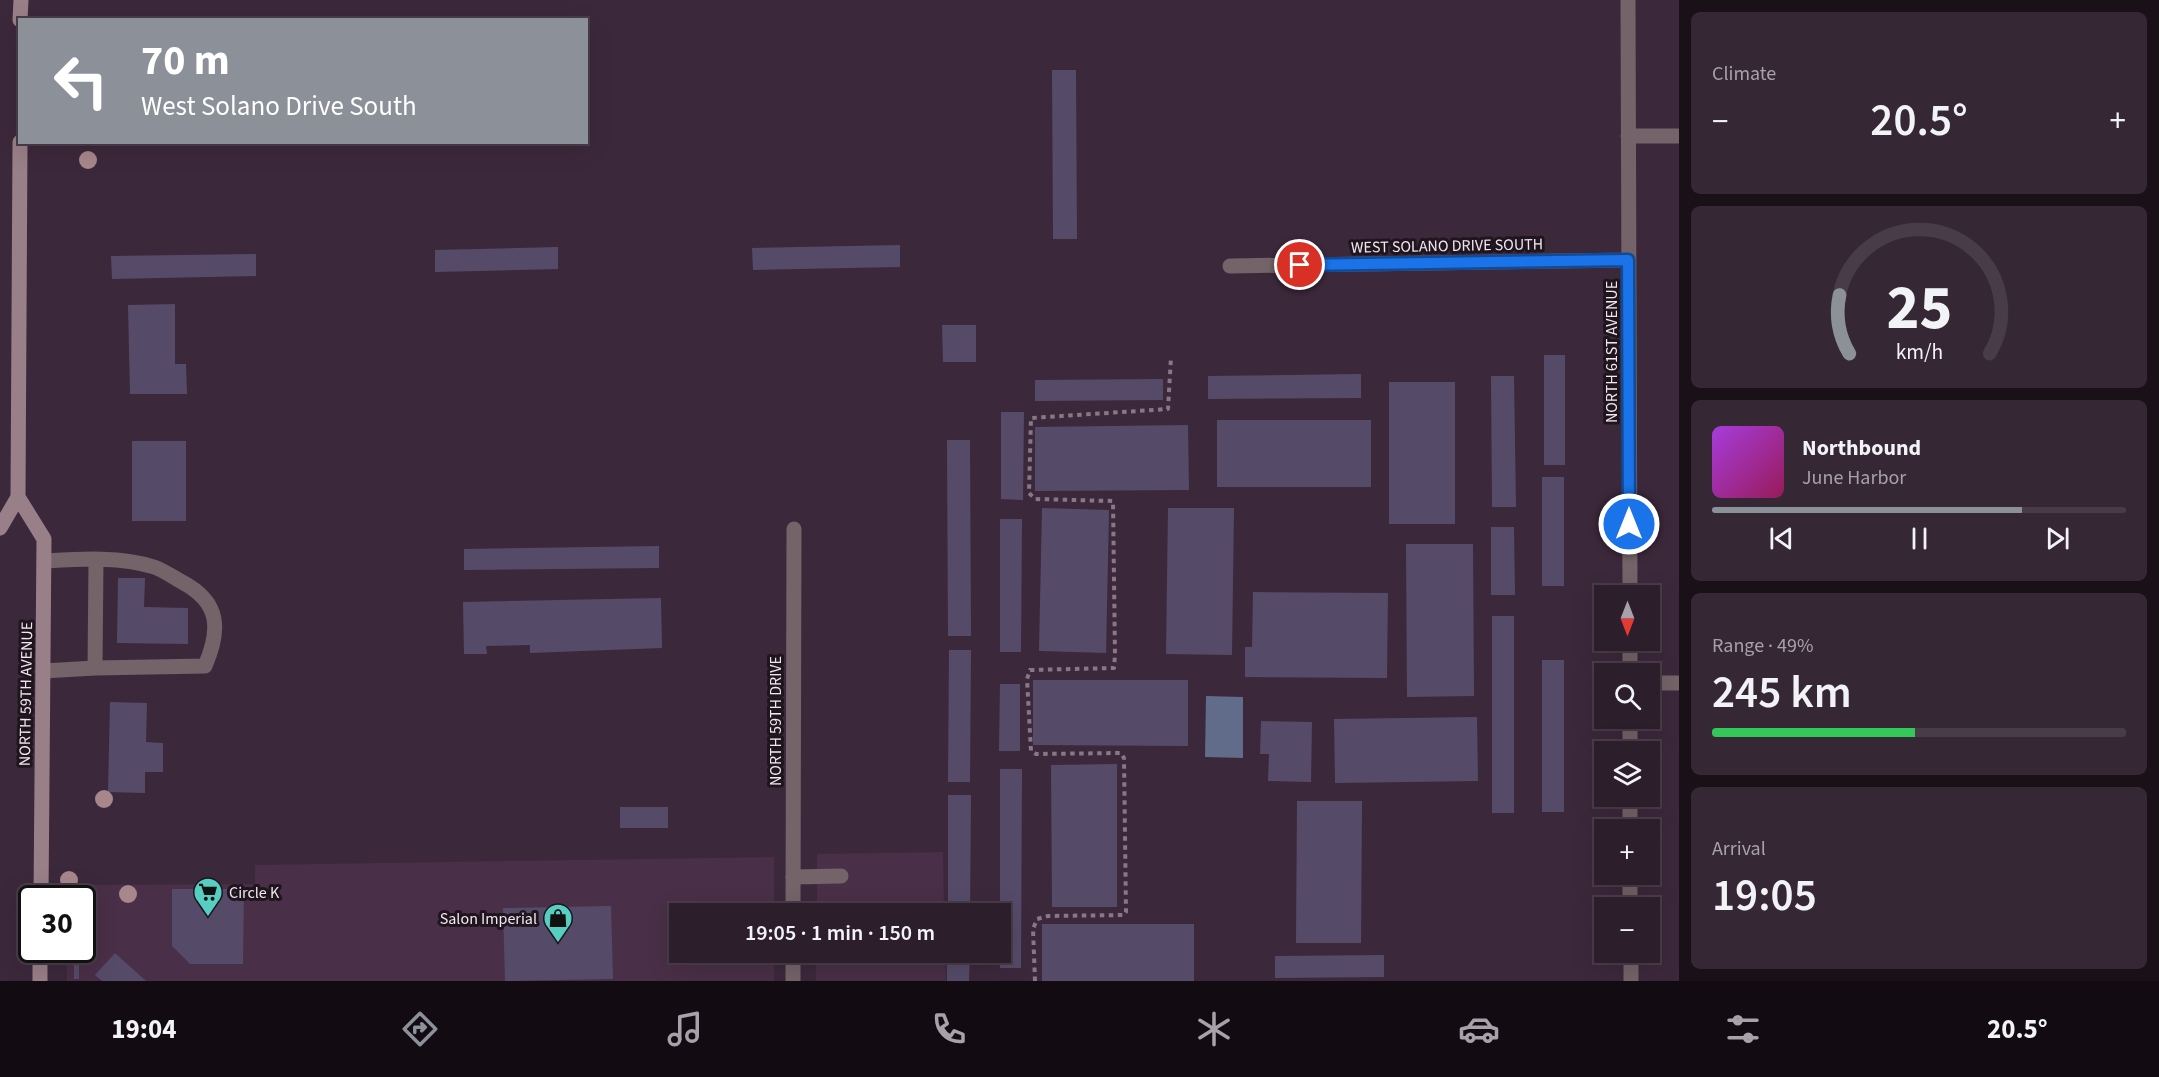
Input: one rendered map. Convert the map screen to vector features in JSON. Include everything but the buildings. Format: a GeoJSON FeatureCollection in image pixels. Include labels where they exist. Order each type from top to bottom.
{"type":"FeatureCollection","features":[{"type":"Feature","properties":{"kind":"main road"},"geometry":{"type":"LineString","coordinates":[[20,18],[21,0]]}},
{"type":"Feature","properties":{"kind":"main road"},"geometry":{"type":"LineString","coordinates":[[0,528],[18,496],[20,144]]}},
{"type":"Feature","properties":{"kind":"main road","name":"NORTH 59TH AVENUE"},"geometry":{"type":"LineString","coordinates":[[18,496],[44,539],[41,885]]}},
{"type":"Feature","properties":{"kind":"main road"},"geometry":{"type":"LineString","coordinates":[[40,963],[40,981]]}},
{"type":"Feature","properties":{"kind":"street","name":"NORTH 61ST AVENUE"},"geometry":{"type":"LineString","coordinates":[[1628,0],[1629,585]]}},
{"type":"Feature","properties":{"kind":"street"},"geometry":{"type":"LineString","coordinates":[[1628,136],[1679,136]]}},
{"type":"Feature","properties":{"kind":"street","name":"WEST SOLANO DRIVE SOUTH"},"geometry":{"type":"LineString","coordinates":[[1230,266],[1628,260]]}},
{"type":"Feature","properties":{"kind":"street","name":"NORTH 59TH DRIVE"},"geometry":{"type":"LineString","coordinates":[[793,903],[794,529]]}},
{"type":"Feature","properties":{"kind":"street"},"geometry":{"type":"LineString","coordinates":[[95,668],[96,560]]}},
{"type":"Feature","properties":{"kind":"street"},"geometry":{"type":"LineString","coordinates":[[43,671],[205,666],[212,651],[216,625],[210,605],[196,589],[156,567],[136,562],[44,561]]}},
{"type":"Feature","properties":{"kind":"street"},"geometry":{"type":"LineString","coordinates":[[1660,683],[1679,683]]}},
{"type":"Feature","properties":{"kind":"street"},"geometry":{"type":"LineString","coordinates":[[793,877],[841,876]]}},
{"type":"Feature","properties":{"kind":"street"},"geometry":{"type":"LineString","coordinates":[[793,963],[793,981]]}},
{"type":"Feature","properties":{"kind":"street"},"geometry":{"type":"LineString","coordinates":[[1631,963],[1631,981]]}},
{"type":"Feature","properties":{"kind":"path"},"geometry":{"type":"LineString","coordinates":[[1035,981],[1033,929],[1037,919],[1048,916],[1124,915],[1126,912],[1126,860],[1124,758],[1121,753],[1036,754],[1031,750],[1027,679],[1030,670],[1114,668],[1115,655],[1113,501],[1035,499],[1029,493],[1031,418],[1168,409],[1172,357]]}},
{"type":"Feature","properties":{"kind":"shaded area"},"geometry":{"type":"Polygon","coordinates":[[[943,852],[944,903],[817,903],[817,854],[943,852]]]}},
{"type":"Feature","properties":{"kind":"shaded area"},"geometry":{"type":"Polygon","coordinates":[[[774,857],[774,903],[669,903],[669,963],[774,963],[774,981],[67,981],[66,963],[96,963],[96,885],[60,885],[255,884],[255,865],[774,857]]]}},
{"type":"Feature","properties":{"kind":"shaded area"},"geometry":{"type":"Polygon","coordinates":[[[816,963],[945,963],[946,981],[816,981],[816,963]]]}},
{"type":"Feature","properties":{"kind":"water"},"geometry":{"type":"Polygon","coordinates":[[[1206,696],[1243,697],[1243,758],[1205,757],[1206,696]]]}},
{"type":"Feature","properties":{"kind":"place","name":"Circle K"},"geometry":{"type":"Point","coordinates":[208,918]}},
{"type":"Feature","properties":{"kind":"place","name":"Salon Imperial"},"geometry":{"type":"Point","coordinates":[558,944]}},
{"type":"Feature","properties":{"kind":"route"},"geometry":{"type":"LineString","coordinates":[[1300,265],[1628,260],[1629,524]]}}]}
